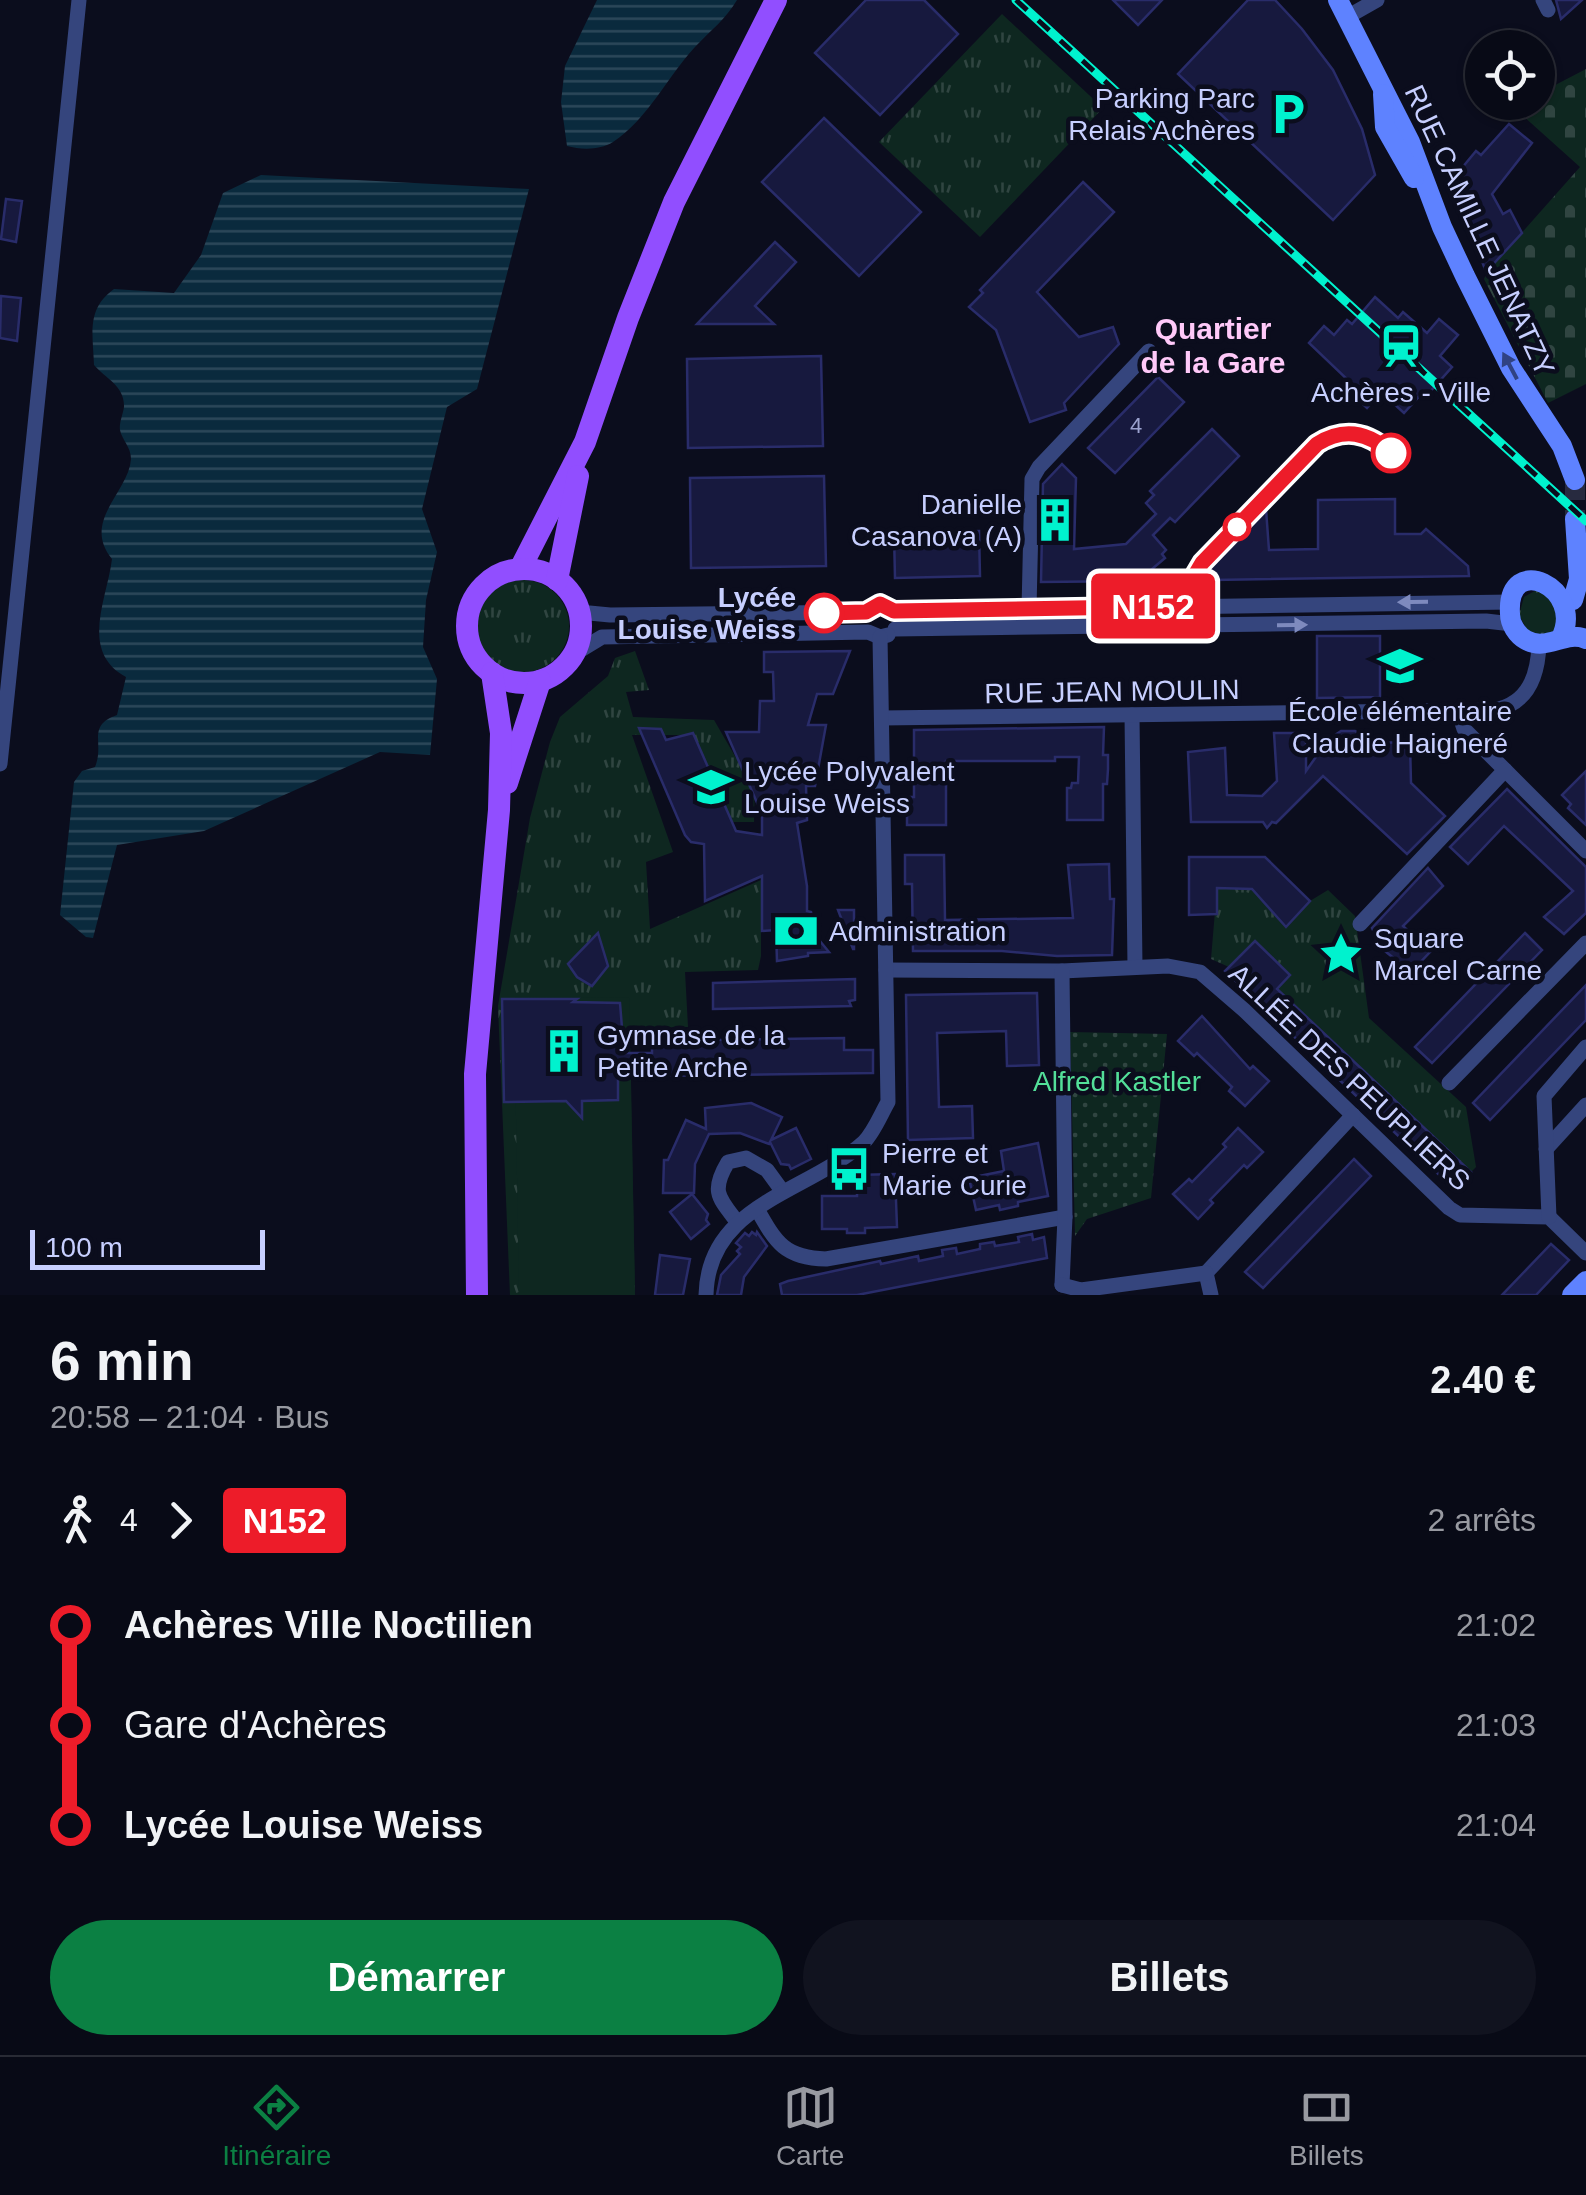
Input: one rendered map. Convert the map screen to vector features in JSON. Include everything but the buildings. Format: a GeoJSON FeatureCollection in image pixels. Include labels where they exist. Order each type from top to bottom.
{"type":"FeatureCollection","features":[{"type":"Feature","properties":{"kind":"main road"},"geometry":{"type":"LineString","coordinates":[[557,580],[585,442],[628,318],[674,202],[776,0]]}},
{"type":"Feature","properties":{"kind":"main road"},"geometry":{"type":"LineString","coordinates":[[520,570],[585,442]]}},
{"type":"Feature","properties":{"kind":"main road"},"geometry":{"type":"LineString","coordinates":[[520,570],[539,571],[557,580],[571,594],[579,612],[580,634],[574,654],[560,671],[540,681],[518,683],[492,673],[473,653],[468,635],[468,616],[474,598],[502,574],[520,570]]}},
{"type":"Feature","properties":{"kind":"main road"},"geometry":{"type":"LineString","coordinates":[[477,1295],[475,1074],[499,810],[501,733],[492,673]]}},
{"type":"Feature","properties":{"kind":"main road"},"geometry":{"type":"LineString","coordinates":[[499,810],[540,681]]}},
{"type":"Feature","properties":{"kind":"street"},"geometry":{"type":"LineString","coordinates":[[0,764],[78,0]]}},
{"type":"Feature","properties":{"kind":"street"},"geometry":{"type":"LineString","coordinates":[[1342,8],[1378,0]]}},
{"type":"Feature","properties":{"kind":"street","name":"RUE CAMILLE JENATZY"},"geometry":{"type":"LineString","coordinates":[[1342,8],[1383,87],[1400,138],[1510,368],[1562,446],[1575,480]]}},
{"type":"Feature","properties":{"kind":"street"},"geometry":{"type":"LineString","coordinates":[[1029,609],[1032,479],[1149,351]]}},
{"type":"Feature","properties":{"kind":"street"},"geometry":{"type":"LineString","coordinates":[[1561,638],[1574,620],[1577,605],[1576,519]]}},
{"type":"Feature","properties":{"kind":"street"},"geometry":{"type":"LineString","coordinates":[[1577,605],[1561,585],[1544,579],[1528,582],[1511,602],[1512,624],[1518,634],[1539,644],[1574,634],[1586,638]]}},
{"type":"Feature","properties":{"kind":"street"},"geometry":{"type":"LineString","coordinates":[[579,612],[610,616],[866,612],[880,604],[894,611],[1511,602]]}},
{"type":"Feature","properties":{"kind":"street"},"geometry":{"type":"LineString","coordinates":[[1193,606],[1194,626]]}},
{"type":"Feature","properties":{"kind":"street"},"geometry":{"type":"LineString","coordinates":[[881,633],[897,620],[894,611]]}},
{"type":"Feature","properties":{"kind":"street"},"geometry":{"type":"LineString","coordinates":[[866,612],[864,622],[881,633]]}},
{"type":"Feature","properties":{"kind":"street"},"geometry":{"type":"LineString","coordinates":[[574,654],[602,638],[1512,624]]}},
{"type":"Feature","properties":{"kind":"street"},"geometry":{"type":"LineString","coordinates":[[706,1295],[706,1280],[719,1241],[757,1209],[866,1140],[888,1102],[881,633]]}},
{"type":"Feature","properties":{"kind":"street","name":"RUE JEAN MOULIN"},"geometry":{"type":"LineString","coordinates":[[882,718],[1501,709],[1512,703],[1536,676],[1539,644]]}},
{"type":"Feature","properties":{"kind":"street"},"geometry":{"type":"LineString","coordinates":[[1458,711],[1464,729],[1586,851]]}},
{"type":"Feature","properties":{"kind":"street"},"geometry":{"type":"LineString","coordinates":[[1132,715],[1135,968]]}},
{"type":"Feature","properties":{"kind":"street"},"geometry":{"type":"LineString","coordinates":[[1360,924],[1505,770]]}},
{"type":"Feature","properties":{"kind":"street"},"geometry":{"type":"LineString","coordinates":[[1449,1084],[1586,943]]}},
{"type":"Feature","properties":{"kind":"street","name":"ALLÉE DES PEUPLIERS"},"geometry":{"type":"LineString","coordinates":[[886,970],[1062,971],[1168,966],[1200,972],[1449,1208],[1460,1214],[1549,1217]]}},
{"type":"Feature","properties":{"kind":"street"},"geometry":{"type":"LineString","coordinates":[[1062,971],[1065,1217],[1058,1290],[1206,1272],[1354,1114]]}},
{"type":"Feature","properties":{"kind":"street"},"geometry":{"type":"LineString","coordinates":[[1586,1047],[1544,1096],[1549,1217],[1586,1252]]}},
{"type":"Feature","properties":{"kind":"street"},"geometry":{"type":"LineString","coordinates":[[1546,1149],[1586,1105]]}},
{"type":"Feature","properties":{"kind":"street"},"geometry":{"type":"LineString","coordinates":[[738,1223],[718,1197],[718,1179],[728,1162],[746,1158],[767,1170],[783,1192]]}},
{"type":"Feature","properties":{"kind":"street"},"geometry":{"type":"LineString","coordinates":[[757,1209],[772,1238],[804,1259],[826,1260],[1065,1217]]}},
{"type":"Feature","properties":{"kind":"street"},"geometry":{"type":"LineString","coordinates":[[1206,1272],[1211,1295]]}},
{"type":"Feature","properties":{"kind":"street"},"geometry":{"type":"LineString","coordinates":[[1572,1295],[1586,1281]]}},
{"type":"Feature","properties":{"kind":"green space"},"geometry":{"type":"Polygon","coordinates":[[[1002,14],[1103,108],[980,237],[879,142],[1002,14]]]}},
{"type":"Feature","properties":{"kind":"green space"},"geometry":{"type":"Polygon","coordinates":[[[1586,69],[1586,384],[1548,403],[1484,279],[1580,167],[1528,120],[1555,120],[1555,85],[1586,69]]]}},
{"type":"Feature","properties":{"kind":"green space"},"geometry":{"type":"Polygon","coordinates":[[[523,580],[541,583],[556,593],[566,608],[566,644],[556,659],[541,669],[523,672],[505,669],[490,659],[480,644],[477,626],[480,608],[490,593],[505,583],[523,580]]]}},
{"type":"Feature","properties":{"kind":"green space"},"geometry":{"type":"Polygon","coordinates":[[[1540,588],[1549,588],[1562,627],[1546,636],[1528,631],[1519,615],[1524,597],[1540,588]]]}},
{"type":"Feature","properties":{"kind":"green space"},"geometry":{"type":"Polygon","coordinates":[[[635,651],[649,690],[626,692],[633,717],[714,720],[736,758],[755,760],[754,822],[732,822],[689,735],[632,735],[673,852],[646,862],[650,929],[761,880],[761,956],[758,970],[685,972],[688,1027],[630,1028],[635,1295],[510,1295],[498,1006],[530,818],[560,717],[608,676],[615,658],[635,651]]]}},
{"type":"Feature","properties":{"kind":"green space"},"geometry":{"type":"Polygon","coordinates":[[[1217,888],[1252,889],[1288,924],[1310,901],[1328,890],[1355,916],[1369,1018],[1466,1107],[1476,1167],[1471,1172],[1276,990],[1255,941],[1229,967],[1211,959],[1217,888]]]}},
{"type":"Feature","properties":{"kind":"green space"},"geometry":{"type":"Polygon","coordinates":[[[629,997],[635,1295],[519,1295],[514,998],[629,997]]]}},
{"type":"Feature","properties":{"kind":"green space","name":"Alfred Kastler"},"geometry":{"type":"Polygon","coordinates":[[[1070,1032],[1167,1034],[1151,1198],[1087,1219],[1075,1236],[1070,1032]]]}},
{"type":"Feature","properties":{"kind":"water"},"geometry":{"type":"Polygon","coordinates":[[[597,0],[737,0],[625,133],[602,147],[579,148],[567,146],[561,102],[565,66],[597,0]]]}},
{"type":"Feature","properties":{"kind":"water"},"geometry":{"type":"Polygon","coordinates":[[[261,175],[529,189],[477,389],[447,407],[422,509],[437,552],[426,600],[423,647],[437,679],[430,755],[380,752],[204,831],[117,845],[93,938],[86,937],[60,915],[74,782],[82,771],[95,767],[99,730],[117,715],[126,677],[103,653],[100,639],[112,559],[102,532],[131,459],[120,430],[124,407],[121,393],[94,365],[95,314],[114,289],[174,293],[201,255],[223,193],[261,175]]]}},
{"type":"Feature","properties":{"kind":"tunnel"},"geometry":{"type":"LineString","coordinates":[[1575,480],[1575,519]]}},
{"type":"Feature","properties":{"kind":"railway"},"geometry":{"type":"LineString","coordinates":[[1016,0],[1586,521]]}},
{"type":"Feature","properties":{"kind":"bus line","name":"N152"},"geometry":{"type":"LineString","coordinates":[[824,613],[866,612],[880,604],[894,611],[1193,606],[1192,580],[1202,563],[1317,444],[1346,432],[1378,442],[1391,453]]}},
{"type":"Feature","properties":{"kind":"place","name":"Parking Parc Relais Achères"},"geometry":{"type":"Point","coordinates":[1288,114]}},
{"type":"Feature","properties":{"kind":"place","name":"Achères - Ville"},"geometry":{"type":"Point","coordinates":[1401,346]}},
{"type":"Feature","properties":{"kind":"place","name":"Danielle Casanova (A)"},"geometry":{"type":"Point","coordinates":[1055,520]}},
{"type":"Feature","properties":{"kind":"place","name":"Lycée Louise Weiss"},"geometry":{"type":"Point","coordinates":[824,613]}},
{"type":"Feature","properties":{"kind":"place","name":"École élémentaire Claudie Haigneré"},"geometry":{"type":"Point","coordinates":[1400,666]}},
{"type":"Feature","properties":{"kind":"place","name":"Lycée Polyvalent Louise Weiss"},"geometry":{"type":"Point","coordinates":[711,787]}},
{"type":"Feature","properties":{"kind":"place","name":"Administration"},"geometry":{"type":"Point","coordinates":[796,931]}},
{"type":"Feature","properties":{"kind":"place","name":"Square Marcel Carne"},"geometry":{"type":"Point","coordinates":[1341,954]}},
{"type":"Feature","properties":{"kind":"place","name":"Gymnase de la Petite Arche"},"geometry":{"type":"Point","coordinates":[564,1051]}},
{"type":"Feature","properties":{"kind":"place","name":"Pierre et Marie Curie"},"geometry":{"type":"Point","coordinates":[849,1169]}},
{"type":"Feature","properties":{"kind":"district","name":"Quartier de la Gare"},"geometry":{"type":"Point","coordinates":[1213,346]}}]}
